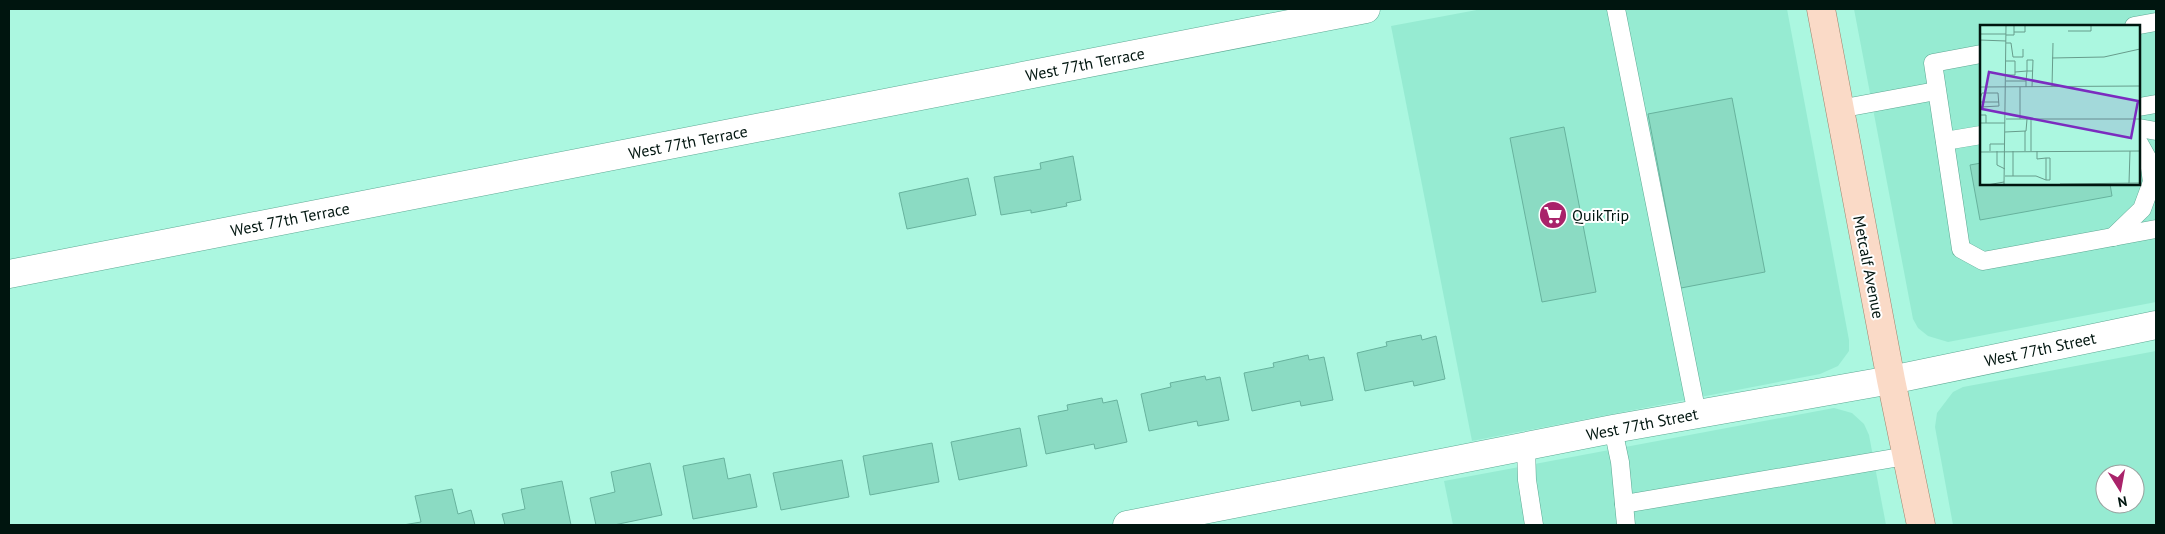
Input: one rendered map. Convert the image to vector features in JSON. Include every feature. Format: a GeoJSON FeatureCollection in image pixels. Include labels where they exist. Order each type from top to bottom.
{"type":"FeatureCollection","features":[{"type":"Feature","properties":{"kind":"main road","name":"Metcalf Avenue"},"geometry":{"type":"LineString","coordinates":[[1820,9],[1891,380],[1921,525]]}},
{"type":"Feature","properties":{"kind":"street","name":"West 77th Terrace"},"geometry":{"type":"LineString","coordinates":[[9,274],[1366,9]]}},
{"type":"Feature","properties":{"kind":"street","name":"West 77th Street"},"geometry":{"type":"LineString","coordinates":[[1127,525],[1242,514],[1526,446],[1891,380],[2156,325]]}},
{"type":"Feature","properties":{"kind":"lane"},"geometry":{"type":"LineString","coordinates":[[1616,9],[1697,414]]}},
{"type":"Feature","properties":{"kind":"lane"},"geometry":{"type":"LineString","coordinates":[[2140,25],[2156,22]]}},
{"type":"Feature","properties":{"kind":"lane"},"geometry":{"type":"LineString","coordinates":[[1980,54],[1933,63],[1960,249],[1983,261],[2156,230]]}},
{"type":"Feature","properties":{"kind":"lane"},"geometry":{"type":"LineString","coordinates":[[1839,109],[1936,91]]}},
{"type":"Feature","properties":{"kind":"lane"},"geometry":{"type":"LineString","coordinates":[[2140,107],[2156,104]]}},
{"type":"Feature","properties":{"kind":"lane"},"geometry":{"type":"LineString","coordinates":[[2140,128],[2156,131]]}},
{"type":"Feature","properties":{"kind":"lane"},"geometry":{"type":"LineString","coordinates":[[1945,141],[1980,135]]}},
{"type":"Feature","properties":{"kind":"lane"},"geometry":{"type":"LineString","coordinates":[[2113,237],[2149,207],[2152,182],[2149,161],[2140,145]]}},
{"type":"Feature","properties":{"kind":"lane"},"geometry":{"type":"LineString","coordinates":[[1613,429],[1620,462],[1626,525]]}},
{"type":"Feature","properties":{"kind":"lane"},"geometry":{"type":"LineString","coordinates":[[1526,446],[1527,480],[1534,525]]}},
{"type":"Feature","properties":{"kind":"lane"},"geometry":{"type":"LineString","coordinates":[[1624,504],[1906,456]]}},
{"type":"Feature","properties":{"kind":"shaded area"},"geometry":{"type":"Polygon","coordinates":[[[1482,9],[1787,9],[1849,340],[1849,351],[1838,366],[1820,374],[1472,441],[1391,26],[1482,9]]]}},
{"type":"Feature","properties":{"kind":"shaded area"},"geometry":{"type":"Polygon","coordinates":[[[1854,9],[2156,9],[2156,302],[1948,342],[1928,336],[1918,328],[1913,319],[1854,9]]]}},
{"type":"Feature","properties":{"kind":"shaded area"},"geometry":{"type":"Polygon","coordinates":[[[2156,351],[2156,525],[1953,525],[1935,427],[1937,413],[1953,392],[1963,387],[2156,351]]]}},
{"type":"Feature","properties":{"kind":"shaded area"},"geometry":{"type":"Polygon","coordinates":[[[1834,408],[1852,413],[1864,424],[1869,435],[1886,525],[1453,525],[1444,481],[1834,408]]]}},
{"type":"Feature","properties":{"kind":"building","name":"QuikTrip"},"geometry":{"type":"Polygon","coordinates":[[[1732,98],[1765,272],[1681,288],[1648,114],[1732,98]]]}},
{"type":"Feature","properties":{"kind":"building","name":"QuikTrip"},"geometry":{"type":"Polygon","coordinates":[[[1564,127],[1596,292],[1542,302],[1510,138],[1564,127]]]}},
{"type":"Feature","properties":{"kind":"building"},"geometry":{"type":"Polygon","coordinates":[[[1073,156],[1081,200],[1066,203],[1067,206],[1031,213],[1031,210],[1001,215],[994,177],[1041,169],[1040,163],[1073,156]]]}},
{"type":"Feature","properties":{"kind":"building"},"geometry":{"type":"Polygon","coordinates":[[[1980,163],[1980,185],[2110,185],[2112,196],[1980,220],[1970,165],[1980,163]]]}},
{"type":"Feature","properties":{"kind":"building"},"geometry":{"type":"Polygon","coordinates":[[[968,178],[976,215],[907,229],[899,193],[968,178]]]}},
{"type":"Feature","properties":{"kind":"building"},"geometry":{"type":"Polygon","coordinates":[[[1421,335],[1422,340],[1436,336],[1445,379],[1414,386],[1413,381],[1365,391],[1357,353],[1387,346],[1386,342],[1421,335]]]}},
{"type":"Feature","properties":{"kind":"building"},"geometry":{"type":"Polygon","coordinates":[[[1308,355],[1309,360],[1324,357],[1333,400],[1301,406],[1300,401],[1252,411],[1244,373],[1274,367],[1273,363],[1308,355]]]}},
{"type":"Feature","properties":{"kind":"building"},"geometry":{"type":"Polygon","coordinates":[[[1205,376],[1206,380],[1220,377],[1229,420],[1198,426],[1197,421],[1149,431],[1141,394],[1171,387],[1170,383],[1205,376]]]}},
{"type":"Feature","properties":{"kind":"building"},"geometry":{"type":"Polygon","coordinates":[[[1102,398],[1103,403],[1117,400],[1127,442],[1095,449],[1094,444],[1046,454],[1038,416],[1068,410],[1067,405],[1102,398]]]}},
{"type":"Feature","properties":{"kind":"building"},"geometry":{"type":"Polygon","coordinates":[[[1020,428],[1027,466],[959,480],[951,442],[1020,428]]]}},
{"type":"Feature","properties":{"kind":"building"},"geometry":{"type":"Polygon","coordinates":[[[932,443],[939,482],[870,495],[863,456],[932,443]]]}},
{"type":"Feature","properties":{"kind":"building"},"geometry":{"type":"Polygon","coordinates":[[[724,458],[728,479],[750,474],[757,507],[693,519],[683,466],[724,458]]]}},
{"type":"Feature","properties":{"kind":"building"},"geometry":{"type":"Polygon","coordinates":[[[842,460],[849,497],[781,510],[773,473],[842,460]]]}},
{"type":"Feature","properties":{"kind":"building"},"geometry":{"type":"Polygon","coordinates":[[[650,463],[662,515],[614,525],[596,525],[590,498],[615,492],[611,472],[650,463]]]}},
{"type":"Feature","properties":{"kind":"building"},"geometry":{"type":"Polygon","coordinates":[[[562,481],[571,525],[505,525],[502,514],[525,509],[521,489],[562,481]]]}},
{"type":"Feature","properties":{"kind":"building"},"geometry":{"type":"Polygon","coordinates":[[[452,489],[458,514],[471,510],[475,525],[403,525],[421,522],[415,496],[452,489]]]}},
{"type":"Feature","properties":{"kind":"place","name":"QuikTrip"},"geometry":{"type":"Point","coordinates":[1553,215]}}]}
